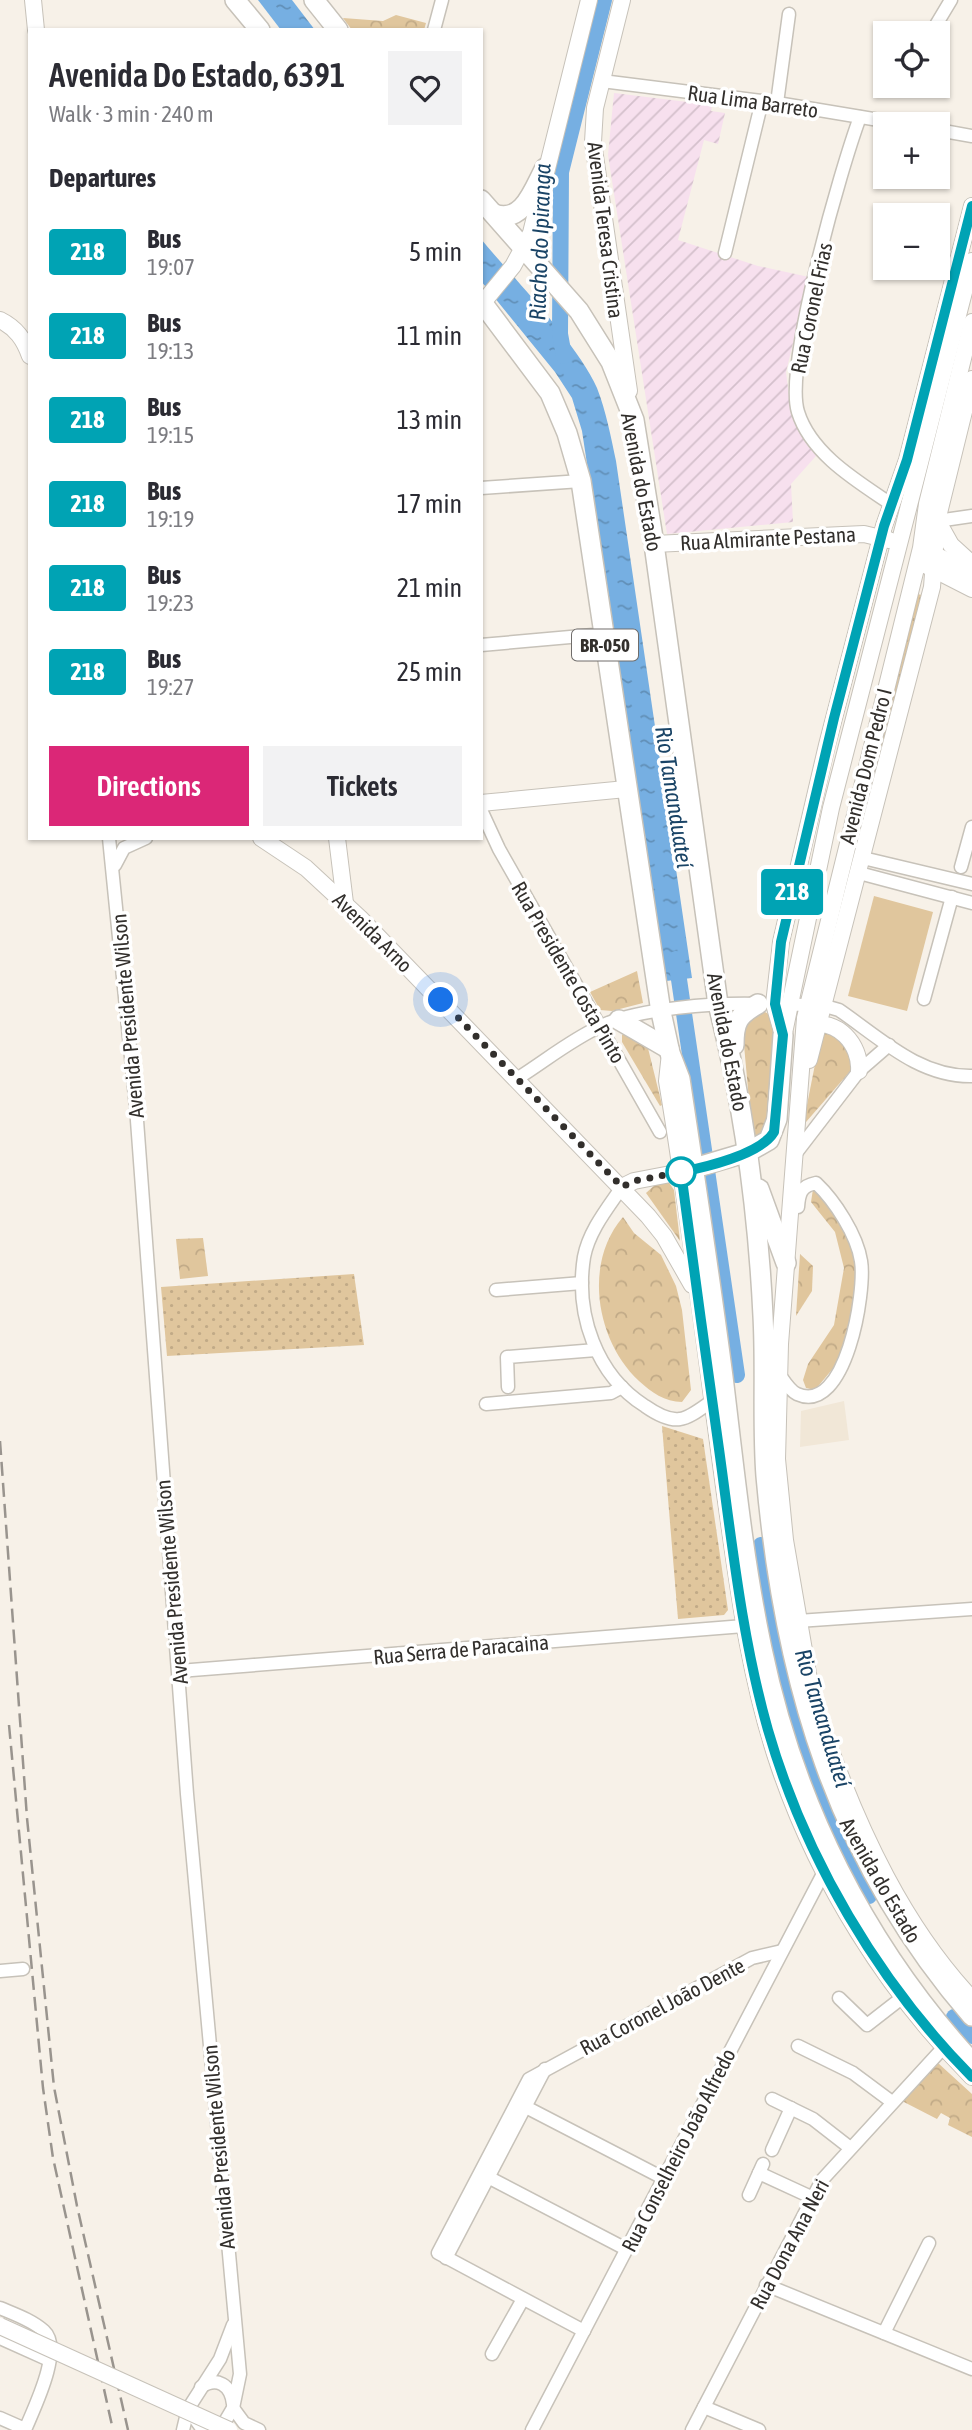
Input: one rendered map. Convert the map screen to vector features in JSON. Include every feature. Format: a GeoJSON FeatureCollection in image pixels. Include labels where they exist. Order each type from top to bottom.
{"type":"FeatureCollection","features":[{"type":"Feature","properties":{"kind":"highway"},"geometry":{"type":"LineString","coordinates":[[235,0],[258,28]]}},
{"type":"Feature","properties":{"kind":"highway"},"geometry":{"type":"LineString","coordinates":[[314,0],[336,28]]}},
{"type":"Feature","properties":{"kind":"highway"},"geometry":{"type":"LineString","coordinates":[[488,207],[510,217],[519,212],[545,168]]}},
{"type":"Feature","properties":{"kind":"highway"},"geometry":{"type":"LineString","coordinates":[[488,207],[519,258]]}},
{"type":"Feature","properties":{"kind":"highway","name":"Avenida do Estado"},"geometry":{"type":"LineString","coordinates":[[519,258],[544,271],[579,311],[611,362],[634,420],[654,544],[715,1004],[735,1074],[748,1152],[763,1315],[769,1507],[801,1691],[839,1807],[879,1885],[933,1968],[972,2016]]}},
{"type":"Feature","properties":{"kind":"highway","name":"Avenida do Estado"},"geometry":{"type":"LineString","coordinates":[[483,302],[550,393],[567,433],[581,481],[626,789],[665,1012],[669,1051],[680,1079],[687,1170],[752,1593],[762,1648],[791,1755],[820,1830],[858,1908],[906,1982],[972,2062]]}},
{"type":"Feature","properties":{"kind":"highway"},"geometry":{"type":"LineString","coordinates":[[735,1074],[734,1027],[741,1013],[773,1004]]}},
{"type":"Feature","properties":{"kind":"highway"},"geometry":{"type":"LineString","coordinates":[[610,1023],[669,1051]]}},
{"type":"Feature","properties":{"kind":"highway"},"geometry":{"type":"LineString","coordinates":[[687,1170],[748,1152],[765,1143],[774,1132],[783,1035]]}},
{"type":"Feature","properties":{"kind":"highway"},"geometry":{"type":"LineString","coordinates":[[750,1176],[757,1184],[786,1263]]}},
{"type":"Feature","properties":{"kind":"main road"},"geometry":{"type":"LineString","coordinates":[[33,0],[36,28]]}},
{"type":"Feature","properties":{"kind":"main road","name":"Avenida Teresa Cristina"},"geometry":{"type":"LineString","coordinates":[[483,302],[519,258],[537,213],[545,168],[589,0]]}},
{"type":"Feature","properties":{"kind":"main road","name":"Avenida Teresa Cristina"},"geometry":{"type":"LineString","coordinates":[[622,0],[595,108],[593,142],[634,420]]}},
{"type":"Feature","properties":{"kind":"main road","name":"Avenida Dom Pedro I"},"geometry":{"type":"LineString","coordinates":[[783,1035],[773,1004],[781,942],[827,745],[881,536],[907,460],[972,209]]}},
{"type":"Feature","properties":{"kind":"main road","name":"Avenida Dom Pedro I"},"geometry":{"type":"LineString","coordinates":[[773,1004],[809,904],[838,780],[972,261]]}},
{"type":"Feature","properties":{"kind":"main road"},"geometry":{"type":"LineString","coordinates":[[0,320],[12,326],[22,337],[28,351]]}},
{"type":"Feature","properties":{"kind":"main road","name":"Avenida Dom Pedro I"},"geometry":{"type":"LineString","coordinates":[[793,1160],[797,1102],[825,1006],[932,587],[927,558],[927,504],[972,322]]}},
{"type":"Feature","properties":{"kind":"main road","name":"Avenida Dom Pedro I"},"geometry":{"type":"LineString","coordinates":[[818,1026],[807,1005],[841,861],[927,558],[972,379]]}},
{"type":"Feature","properties":{"kind":"main road"},"geometry":{"type":"LineString","coordinates":[[927,504],[951,545],[972,564]]}},
{"type":"Feature","properties":{"kind":"main road","name":"Rua Almirante Pestana"},"geometry":{"type":"LineString","coordinates":[[654,544],[772,536],[881,536]]}},
{"type":"Feature","properties":{"kind":"main road"},"geometry":{"type":"LineString","coordinates":[[881,536],[927,558],[972,589]]}},
{"type":"Feature","properties":{"kind":"main road"},"geometry":{"type":"LineString","coordinates":[[927,558],[972,573]]}},
{"type":"Feature","properties":{"kind":"main road"},"geometry":{"type":"LineString","coordinates":[[827,745],[838,780]]}},
{"type":"Feature","properties":{"kind":"main road"},"geometry":{"type":"LineString","coordinates":[[858,796],[888,759]]}},
{"type":"Feature","properties":{"kind":"main road"},"geometry":{"type":"LineString","coordinates":[[483,803],[626,789]]}},
{"type":"Feature","properties":{"kind":"main road"},"geometry":{"type":"LineString","coordinates":[[831,808],[834,842],[841,861]]}},
{"type":"Feature","properties":{"kind":"main road","name":"Avenida Arno"},"geometry":{"type":"LineString","coordinates":[[264,840],[306,868],[345,903],[622,1187],[664,1236],[697,1297]]}},
{"type":"Feature","properties":{"kind":"main road"},"geometry":{"type":"LineString","coordinates":[[306,868],[327,865],[338,843]]}},
{"type":"Feature","properties":{"kind":"main road"},"geometry":{"type":"LineString","coordinates":[[338,843],[345,903]]}},
{"type":"Feature","properties":{"kind":"main road"},"geometry":{"type":"LineString","coordinates":[[841,861],[861,866]]}},
{"type":"Feature","properties":{"kind":"main road"},"geometry":{"type":"LineString","coordinates":[[809,904],[841,861]]}},
{"type":"Feature","properties":{"kind":"main road"},"geometry":{"type":"LineString","coordinates":[[783,1035],[818,1026],[841,1026],[856,1034],[865,1050],[862,1067]]}},
{"type":"Feature","properties":{"kind":"main road","name":"Avenida do Estado"},"geometry":{"type":"LineString","coordinates":[[793,1160],[779,1374],[779,1494],[798,1621],[822,1727],[863,1831],[926,1941],[972,1999]]}},
{"type":"Feature","properties":{"kind":"main road"},"geometry":{"type":"LineString","coordinates":[[622,1187],[634,1181],[687,1170]]}},
{"type":"Feature","properties":{"kind":"main road","name":"Avenida do Estado"},"geometry":{"type":"LineString","coordinates":[[687,1170],[697,1297],[744,1626],[779,1765],[792,1800],[825,1870],[854,1923],[903,1997],[972,2077]]}},
{"type":"Feature","properties":{"kind":"main road"},"geometry":{"type":"LineString","coordinates":[[0,2326],[237,2428]]}},
{"type":"Feature","properties":{"kind":"street"},"geometry":{"type":"LineString","coordinates":[[435,28],[442,0]]}},
{"type":"Feature","properties":{"kind":"street"},"geometry":{"type":"LineString","coordinates":[[938,21],[951,0]]}},
{"type":"Feature","properties":{"kind":"street"},"geometry":{"type":"LineString","coordinates":[[777,103],[789,14]]}},
{"type":"Feature","properties":{"kind":"street","name":"Rua Lima Barreto"},"geometry":{"type":"LineString","coordinates":[[602,81],[777,103],[873,119]]}},
{"type":"Feature","properties":{"kind":"street"},"geometry":{"type":"LineString","coordinates":[[725,253],[762,101]]}},
{"type":"Feature","properties":{"kind":"street","name":"Rua Coronel Frias"},"geometry":{"type":"LineString","coordinates":[[860,117],[830,219],[800,344],[794,387],[798,411],[808,433],[821,449],[841,468],[891,504]]}},
{"type":"Feature","properties":{"kind":"street"},"geometry":{"type":"LineString","coordinates":[[950,132],[972,136]]}},
{"type":"Feature","properties":{"kind":"street"},"geometry":{"type":"LineString","coordinates":[[483,488],[581,481]]}},
{"type":"Feature","properties":{"kind":"street"},"geometry":{"type":"LineString","coordinates":[[937,521],[972,516]]}},
{"type":"Feature","properties":{"kind":"street"},"geometry":{"type":"LineString","coordinates":[[483,645],[604,634]]}},
{"type":"Feature","properties":{"kind":"street","name":"Rua Presidente Costa Pinto"},"geometry":{"type":"LineString","coordinates":[[483,814],[499,849],[610,1023],[660,1132]]}},
{"type":"Feature","properties":{"kind":"street"},"geometry":{"type":"LineString","coordinates":[[961,867],[972,827]]}},
{"type":"Feature","properties":{"kind":"street","name":"Avenida Presidente Wilson"},"geometry":{"type":"LineString","coordinates":[[109,840],[134,1094],[233,2325],[240,2374],[233,2408],[220,2430]]}},
{"type":"Feature","properties":{"kind":"street"},"geometry":{"type":"LineString","coordinates":[[113,868],[119,852],[142,840]]}},
{"type":"Feature","properties":{"kind":"street"},"geometry":{"type":"LineString","coordinates":[[861,866],[972,884]]}},
{"type":"Feature","properties":{"kind":"street"},"geometry":{"type":"LineString","coordinates":[[861,866],[938,894],[972,902]]}},
{"type":"Feature","properties":{"kind":"street"},"geometry":{"type":"LineString","coordinates":[[938,894],[941,877]]}},
{"type":"Feature","properties":{"kind":"street"},"geometry":{"type":"LineString","coordinates":[[924,999],[952,897]]}},
{"type":"Feature","properties":{"kind":"street"},"geometry":{"type":"LineString","coordinates":[[518,1078],[610,1023],[715,1004],[825,1006],[839,1010],[925,1068],[958,1077],[972,1076]]}},
{"type":"Feature","properties":{"kind":"street"},"geometry":{"type":"LineString","coordinates":[[793,1160],[805,1137],[862,1067],[889,1045]]}},
{"type":"Feature","properties":{"kind":"street"},"geometry":{"type":"LineString","coordinates":[[779,1374],[799,1395],[810,1396],[827,1389],[846,1358],[862,1300],[861,1261],[856,1242],[824,1191],[816,1183],[804,1186],[799,1193],[797,1224],[788,1236]]}},
{"type":"Feature","properties":{"kind":"street"},"geometry":{"type":"LineString","coordinates":[[622,1187],[593,1231],[584,1255],[582,1283],[585,1315],[596,1350],[622,1387],[635,1400],[671,1419],[682,1419],[712,1401]]}},
{"type":"Feature","properties":{"kind":"street"},"geometry":{"type":"LineString","coordinates":[[496,1290],[582,1283]]}},
{"type":"Feature","properties":{"kind":"street"},"geometry":{"type":"LineString","coordinates":[[508,1387],[507,1357],[596,1350]]}},
{"type":"Feature","properties":{"kind":"street"},"geometry":{"type":"LineString","coordinates":[[486,1404],[611,1393],[622,1387]]}},
{"type":"Feature","properties":{"kind":"street"},"geometry":{"type":"LineString","coordinates":[[798,1621],[972,1609]]}},
{"type":"Feature","properties":{"kind":"street","name":"Rua Serra de Paracaina"},"geometry":{"type":"LineString","coordinates":[[179,1671],[744,1626]]}},
{"type":"Feature","properties":{"kind":"street","name":"Rua Conselheiro João Alfredo"},"geometry":{"type":"LineString","coordinates":[[532,2430],[825,1870]]}},
{"type":"Feature","properties":{"kind":"street","name":"Rua Coronel João Dente"},"geometry":{"type":"LineString","coordinates":[[584,2331],[446,2258],[483,2174],[520,2104],[545,2069],[752,1958],[782,1951]]}},
{"type":"Feature","properties":{"kind":"street"},"geometry":{"type":"LineString","coordinates":[[0,1971],[23,1969]]}},
{"type":"Feature","properties":{"kind":"street"},"geometry":{"type":"LineString","coordinates":[[839,1998],[867,2025],[903,1997]]}},
{"type":"Feature","properties":{"kind":"street"},"geometry":{"type":"LineString","coordinates":[[797,2046],[853,2073],[892,2102]]}},
{"type":"Feature","properties":{"kind":"street","name":"Rua Dona Ana Neri"},"geometry":{"type":"LineString","coordinates":[[692,2430],[811,2197],[849,2147],[944,2047]]}},
{"type":"Feature","properties":{"kind":"street"},"geometry":{"type":"LineString","coordinates":[[772,2099],[824,2126],[849,2147]]}},
{"type":"Feature","properties":{"kind":"street"},"geometry":{"type":"LineString","coordinates":[[520,2104],[663,2178]]}},
{"type":"Feature","properties":{"kind":"street"},"geometry":{"type":"LineString","coordinates":[[772,2150],[791,2108]]}},
{"type":"Feature","properties":{"kind":"street"},"geometry":{"type":"LineString","coordinates":[[749,2195],[761,2168],[811,2197]]}},
{"type":"Feature","properties":{"kind":"street"},"geometry":{"type":"LineString","coordinates":[[483,2174],[626,2249]]}},
{"type":"Feature","properties":{"kind":"street"},"geometry":{"type":"LineString","coordinates":[[884,2333],[929,2243]]}},
{"type":"Feature","properties":{"kind":"street"},"geometry":{"type":"LineString","coordinates":[[766,2285],[972,2369]]}},
{"type":"Feature","properties":{"kind":"street"},"geometry":{"type":"LineString","coordinates":[[492,2354],[523,2299]]}},
{"type":"Feature","properties":{"kind":"street"},"geometry":{"type":"LineString","coordinates":[[0,2308],[35,2325],[48,2336],[49,2360],[25,2430],[0,2418]]}},
{"type":"Feature","properties":{"kind":"street","name":"Avenida Presidente Wilson"},"geometry":{"type":"LineString","coordinates":[[183,2427],[188,2409],[220,2359],[233,2325]]}},
{"type":"Feature","properties":{"kind":"street"},"geometry":{"type":"LineString","coordinates":[[0,2338],[49,2360]]}},
{"type":"Feature","properties":{"kind":"street"},"geometry":{"type":"LineString","coordinates":[[200,2388],[209,2382],[223,2384],[231,2390],[237,2428],[259,2430]]}},
{"type":"Feature","properties":{"kind":"street"},"geometry":{"type":"LineString","coordinates":[[704,2407],[759,2430]]}},
{"type":"Feature","properties":{"kind":"street"},"geometry":{"type":"LineString","coordinates":[[188,2409],[203,2430]]}},
{"type":"Feature","properties":{"kind":"street"},"geometry":{"type":"LineString","coordinates":[[183,2427],[203,2430]]}},
{"type":"Feature","properties":{"kind":"shaded area"},"geometry":{"type":"Polygon","coordinates":[[[614,93],[712,105],[711,111],[725,113],[718,144],[704,140],[678,240],[758,266],[809,277],[786,372],[791,412],[799,432],[816,456],[791,484],[793,522],[667,534],[608,155],[614,93]]]}},
{"type":"Feature","properties":{"kind":"shaded area"},"geometry":{"type":"Polygon","coordinates":[[[844,1401],[849,1440],[800,1447],[801,1411],[844,1401]]]}},
{"type":"Feature","properties":{"kind":"green space"},"geometry":{"type":"Polygon","coordinates":[[[396,15],[426,23],[425,28],[350,28],[343,18],[383,21],[396,15]]]}},
{"type":"Feature","properties":{"kind":"green space"},"geometry":{"type":"Polygon","coordinates":[[[917,594],[922,595],[882,753],[872,775],[917,594]]]}},
{"type":"Feature","properties":{"kind":"green space"},"geometry":{"type":"Polygon","coordinates":[[[874,896],[933,912],[907,1011],[848,996],[874,896]]]}},
{"type":"Feature","properties":{"kind":"green space"},"geometry":{"type":"Polygon","coordinates":[[[637,971],[643,1003],[612,1011],[600,1010],[590,992],[637,971]]]}},
{"type":"Feature","properties":{"kind":"green space"},"geometry":{"type":"Polygon","coordinates":[[[765,1012],[772,1016],[774,1021],[769,1125],[757,1138],[752,1133],[742,1023],[749,1014],[765,1012]]]}},
{"type":"Feature","properties":{"kind":"green space"},"geometry":{"type":"Polygon","coordinates":[[[828,1030],[853,1048],[853,1068],[806,1122],[804,1120],[821,1034],[828,1030]]]}},
{"type":"Feature","properties":{"kind":"green space"},"geometry":{"type":"Polygon","coordinates":[[[627,1031],[646,1040],[662,1105],[660,1106],[622,1042],[622,1035],[627,1031]]]}},
{"type":"Feature","properties":{"kind":"green space"},"geometry":{"type":"Polygon","coordinates":[[[668,1181],[674,1190],[680,1241],[646,1193],[657,1183],[668,1181]]]}},
{"type":"Feature","properties":{"kind":"green space"},"geometry":{"type":"Polygon","coordinates":[[[813,1189],[827,1200],[854,1246],[858,1266],[857,1303],[840,1360],[815,1390],[806,1388],[803,1380],[808,1364],[834,1325],[844,1268],[835,1232],[811,1202],[813,1189]]]}},
{"type":"Feature","properties":{"kind":"green space"},"geometry":{"type":"Polygon","coordinates":[[[623,1217],[634,1233],[661,1255],[676,1286],[682,1310],[691,1390],[682,1402],[659,1396],[639,1381],[624,1364],[604,1324],[599,1279],[603,1256],[610,1236],[623,1217]]]}},
{"type":"Feature","properties":{"kind":"green space"},"geometry":{"type":"Polygon","coordinates":[[[203,1238],[208,1276],[180,1279],[176,1239],[203,1238]]]}},
{"type":"Feature","properties":{"kind":"green space"},"geometry":{"type":"Polygon","coordinates":[[[800,1254],[813,1266],[812,1291],[796,1316],[800,1254]]]}},
{"type":"Feature","properties":{"kind":"green space"},"geometry":{"type":"Polygon","coordinates":[[[354,1274],[364,1345],[167,1356],[161,1287],[354,1274]]]}},
{"type":"Feature","properties":{"kind":"green space"},"geometry":{"type":"Polygon","coordinates":[[[662,1426],[703,1439],[728,1610],[724,1615],[678,1619],[662,1426]]]}},
{"type":"Feature","properties":{"kind":"green space"},"geometry":{"type":"Polygon","coordinates":[[[938,2063],[972,2094],[972,2137],[948,2125],[950,2118],[941,2113],[937,2119],[902,2101],[938,2063]]]}},
{"type":"Feature","properties":{"kind":"water"},"geometry":{"type":"Polygon","coordinates":[[[258,0],[292,0],[313,28],[279,28],[258,0]]]}},
{"type":"Feature","properties":{"kind":"water","name":"Rio Tamanduateí"},"geometry":{"type":"Polygon","coordinates":[[[483,241],[575,351],[588,370],[603,406],[616,461],[692,978],[666,981],[582,431],[572,398],[555,372],[483,283],[483,241]]]}},
{"type":"Feature","properties":{"kind":"waterway","name":"Riacho do Ipiranga"},"geometry":{"type":"LineString","coordinates":[[564,356],[560,334],[561,172],[604,0]]}},
{"type":"Feature","properties":{"kind":"waterway","name":"Rio Tamanduateí"},"geometry":{"type":"LineString","coordinates":[[676,959],[737,1375]]}},
{"type":"Feature","properties":{"kind":"waterway","name":"Rio Tamanduateí"},"geometry":{"type":"LineString","coordinates":[[761,1545],[776,1637],[797,1726],[828,1813],[869,1896]]}},
{"type":"Feature","properties":{"kind":"waterway","name":"Rio Tamanduateí"},"geometry":{"type":"LineString","coordinates":[[954,2017],[972,2036]]}},
{"type":"Feature","properties":{"kind":"railway"},"geometry":{"type":"LineString","coordinates":[[0,1441],[27,1818],[54,2087],[77,2206],[128,2430]]}},
{"type":"Feature","properties":{"kind":"railway"},"geometry":{"type":"LineString","coordinates":[[9,1725],[43,2088],[53,2158],[113,2430]]}},
{"type":"Feature","properties":{"kind":"bus line","name":"218"},"geometry":{"type":"LineString","coordinates":[[972,206],[907,460],[884,526],[834,718],[781,942],[775,1004],[783,1035],[774,1132],[769,1140],[755,1149],[681,1172],[744,1626],[758,1691],[779,1765],[792,1800],[825,1870],[886,1975],[928,2029],[972,2077]]}},
{"type":"Feature","properties":{"kind":"route"},"geometry":{"type":"LineString","coordinates":[[441,1000],[622,1187],[634,1181],[681,1172]]}}]}
